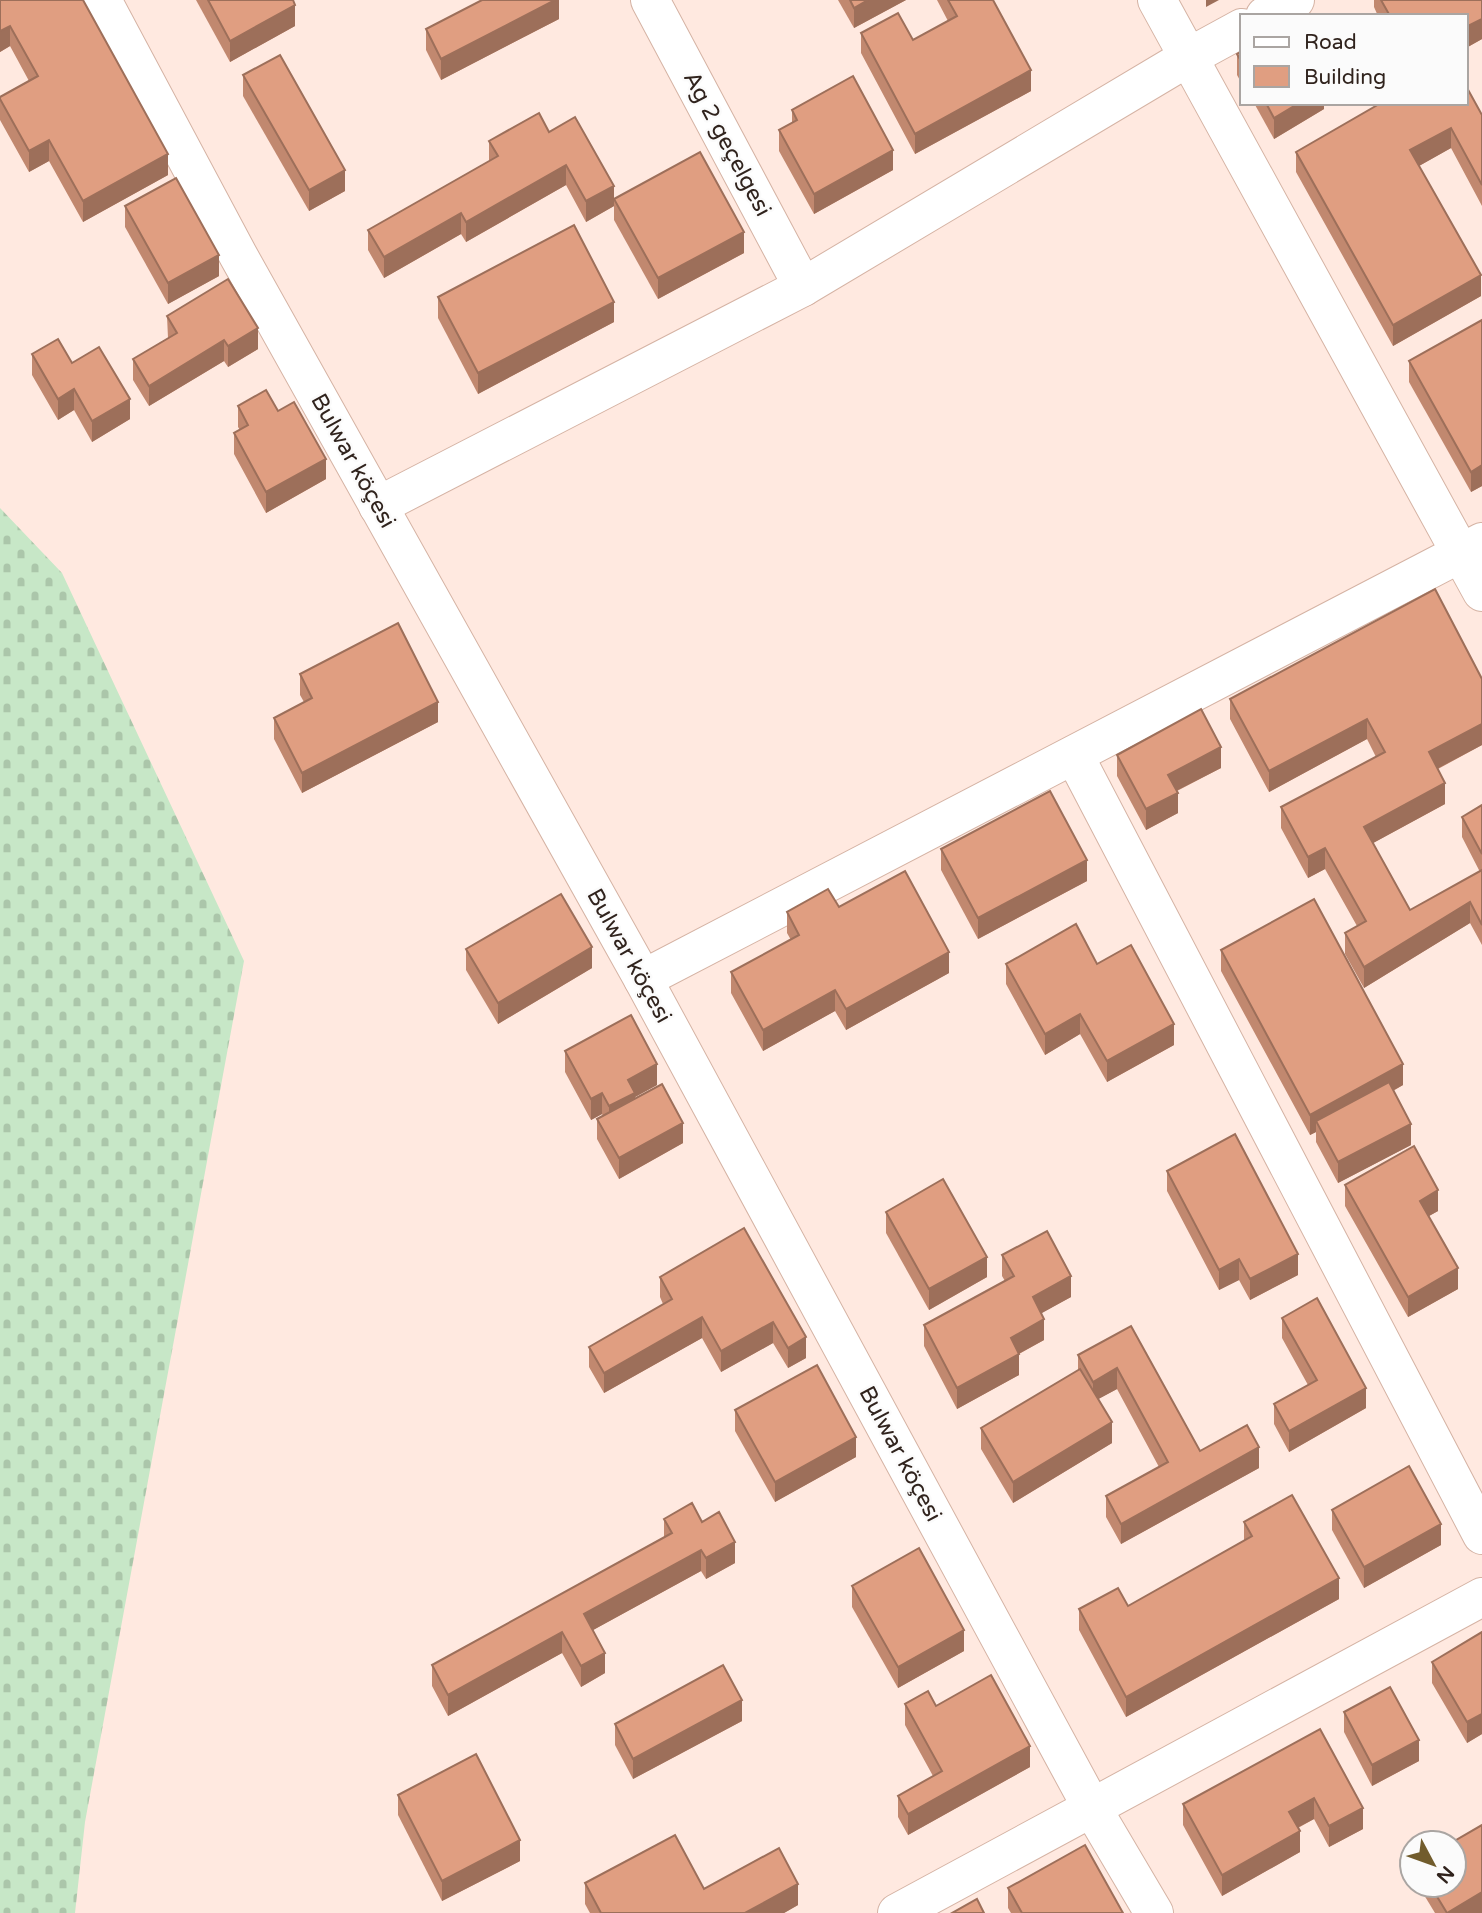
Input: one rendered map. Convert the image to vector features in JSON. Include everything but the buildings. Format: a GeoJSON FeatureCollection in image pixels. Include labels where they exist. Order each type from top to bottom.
{"type":"FeatureCollection","features":[{"type":"Feature","properties":{"kind":"street","name":"Bulwar köçesi"},"geometry":{"type":"LineString","coordinates":[[102,0],[238,255],[643,979],[1092,1808],[1154,1913]]}},
{"type":"Feature","properties":{"kind":"street","name":"Ag 2 geçelgesi"},"geometry":{"type":"LineString","coordinates":[[650,0],[803,288]]}},
{"type":"Feature","properties":{"kind":"street"},"geometry":{"type":"LineString","coordinates":[[1157,0],[1471,548],[1482,592]]}},
{"type":"Feature","properties":{"kind":"street"},"geometry":{"type":"LineString","coordinates":[[1269,14],[1295,0]]}},
{"type":"Feature","properties":{"kind":"street"},"geometry":{"type":"LineString","coordinates":[[378,506],[803,288],[1240,29]]}},
{"type":"Feature","properties":{"kind":"street"},"geometry":{"type":"LineString","coordinates":[[643,979],[1471,548]]}},
{"type":"Feature","properties":{"kind":"street"},"geometry":{"type":"LineString","coordinates":[[1074,755],[1482,1535]]}},
{"type":"Feature","properties":{"kind":"street"},"geometry":{"type":"LineString","coordinates":[[897,1913],[1482,1597]]}},
{"type":"Feature","properties":{"kind":"green space"},"geometry":{"type":"Polygon","coordinates":[[[0,508],[62,573],[244,961],[85,1822],[75,1913],[0,1913],[0,508]]]}}]}
